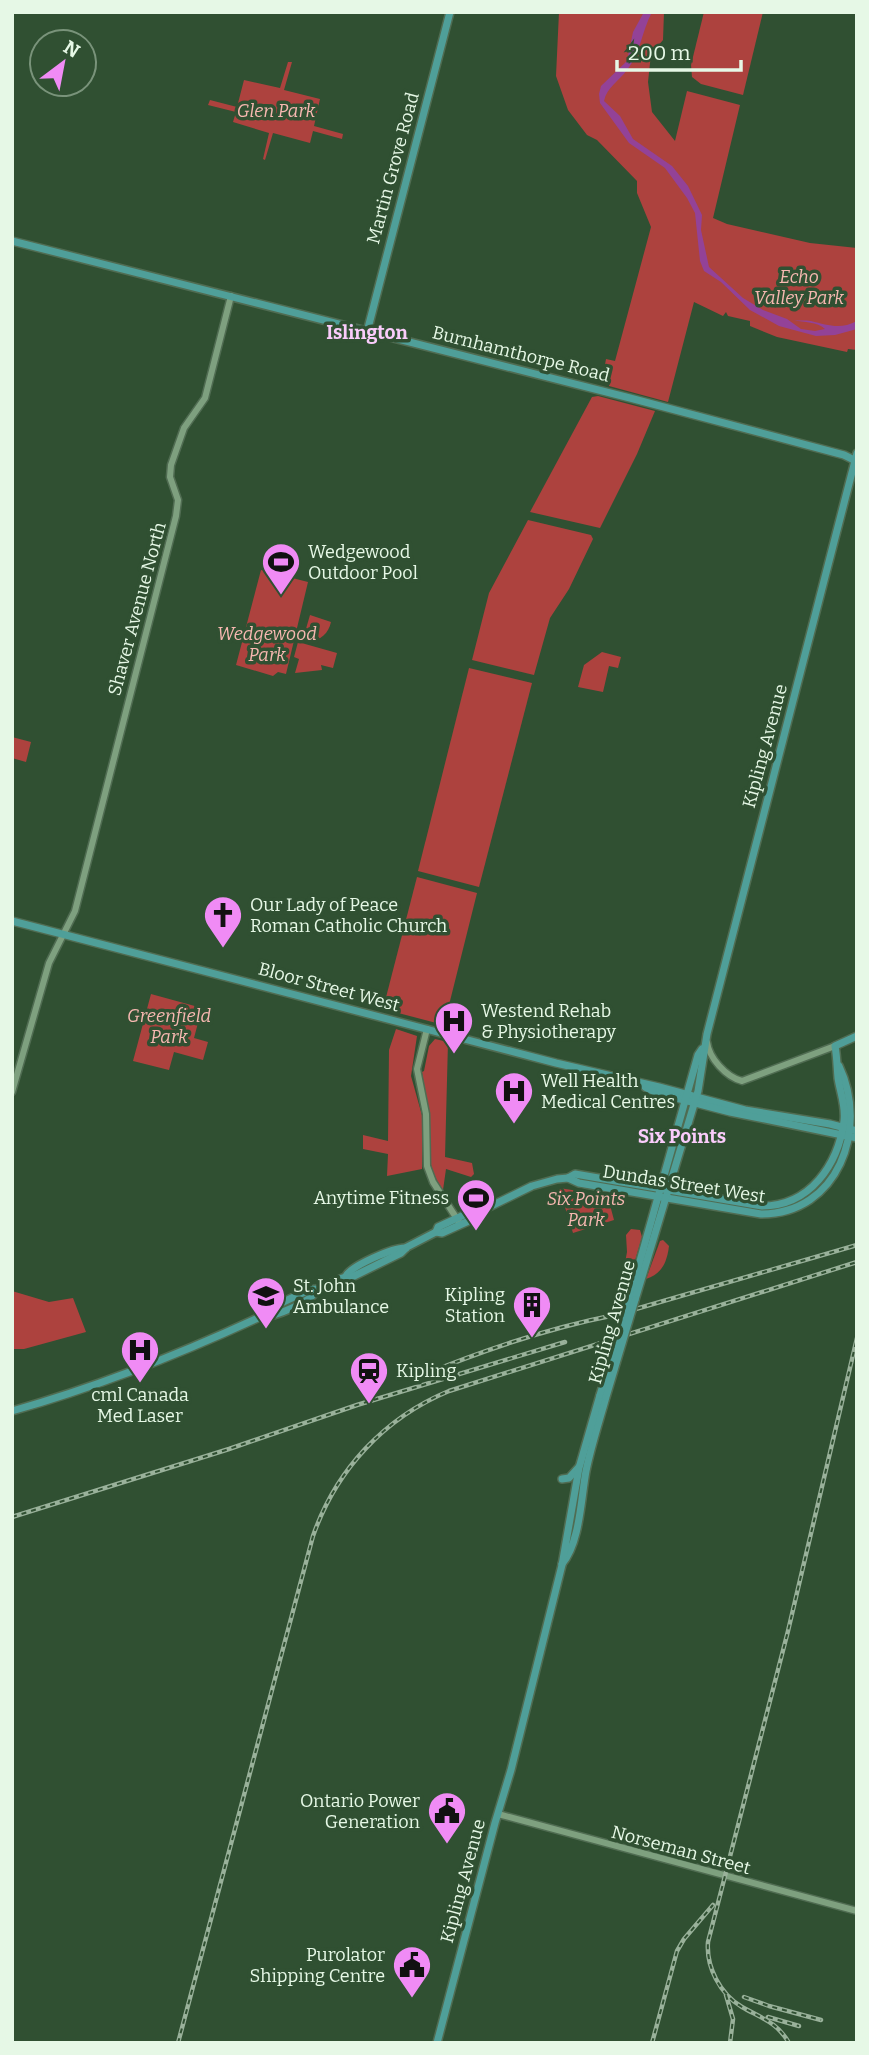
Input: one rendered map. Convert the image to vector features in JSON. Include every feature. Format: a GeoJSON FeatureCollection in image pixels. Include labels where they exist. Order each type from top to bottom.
{"type":"FeatureCollection","features":[{"type":"Feature","properties":{"kind":"main road","name":"Martin Grove Road"},"geometry":{"type":"LineString","coordinates":[[367,332],[450,12]]}},
{"type":"Feature","properties":{"kind":"main road","name":"Burnhamthorpe Road"},"geometry":{"type":"LineString","coordinates":[[12,241],[715,419],[856,458]]}},
{"type":"Feature","properties":{"kind":"main road","name":"Kipling Avenue"},"geometry":{"type":"LineString","coordinates":[[438,2043],[511,1770],[562,1565],[579,1468],[662,1197],[695,1100],[707,1034],[856,458]]}},
{"type":"Feature","properties":{"kind":"main road","name":"Bloor Street West"},"geometry":{"type":"LineString","coordinates":[[12,921],[638,1084],[744,1116],[849,1133]]}},
{"type":"Feature","properties":{"kind":"main road"},"geometry":{"type":"LineString","coordinates":[[835,1046],[857,1036]]}},
{"type":"Feature","properties":{"kind":"main road","name":"Dundas Street West"},"geometry":{"type":"LineString","coordinates":[[568,1178],[579,1183],[761,1214],[791,1210],[811,1200],[831,1181],[842,1164],[849,1133],[848,1096],[835,1046]]}},
{"type":"Feature","properties":{"kind":"main road","name":"Kipling Avenue"},"geometry":{"type":"LineString","coordinates":[[665,1189],[686,1098],[698,1055],[704,1047]]}},
{"type":"Feature","properties":{"kind":"main road","name":"Dundas Street West"},"geometry":{"type":"LineString","coordinates":[[12,1411],[58,1398],[182,1351],[260,1317],[266,1310],[311,1289],[317,1290],[346,1276],[352,1277],[436,1232],[442,1233],[459,1222],[482,1215],[487,1208],[532,1186],[575,1174],[762,1206],[782,1204],[802,1195],[820,1180],[849,1133]]}},
{"type":"Feature","properties":{"kind":"main road","name":"Kipling Avenue"},"geometry":{"type":"LineString","coordinates":[[562,1565],[569,1557],[573,1543],[603,1396]]}},
{"type":"Feature","properties":{"kind":"main road"},"geometry":{"type":"LineString","coordinates":[[575,1493],[562,1479],[569,1478],[579,1468]]}},
{"type":"Feature","properties":{"kind":"street","name":"Shaver Avenue North"},"geometry":{"type":"LineString","coordinates":[[12,1092],[45,973],[77,903],[176,516],[178,500],[170,477],[171,465],[184,428],[205,398],[231,296]]}},
{"type":"Feature","properties":{"kind":"street"},"geometry":{"type":"LineString","coordinates":[[427,1029],[417,1069],[426,1114],[426,1163],[433,1182],[459,1222]]}},
{"type":"Feature","properties":{"kind":"street"},"geometry":{"type":"LineString","coordinates":[[707,1034],[709,1054],[735,1079],[744,1081],[835,1046]]}},
{"type":"Feature","properties":{"kind":"street","name":"Norseman Street"},"geometry":{"type":"LineString","coordinates":[[498,1814],[857,1911]]}},
{"type":"Feature","properties":{"kind":"green space","name":"Echo Valley Park"},"geometry":{"type":"Polygon","coordinates":[[[559,12],[664,12],[663,40],[651,54],[648,82],[652,112],[675,141],[687,91],[740,105],[713,218],[727,224],[810,243],[857,248],[857,350],[848,349],[847,352],[777,337],[750,326],[750,321],[728,316],[726,312],[723,316],[694,302],[668,402],[602,382],[606,359],[615,361],[651,227],[637,193],[637,181],[597,140],[587,135],[568,110],[556,76],[559,12]]]}},
{"type":"Feature","properties":{"kind":"green space"},"geometry":{"type":"Polygon","coordinates":[[[704,12],[763,12],[743,95],[701,84],[692,77],[691,65],[704,12]]]}},
{"type":"Feature","properties":{"kind":"green space","name":"Glen Park"},"geometry":{"type":"Polygon","coordinates":[[[288,62],[292,62],[284,90],[320,99],[314,126],[343,134],[342,139],[313,131],[310,143],[273,133],[265,160],[263,159],[269,133],[233,122],[236,112],[208,105],[210,100],[237,107],[244,80],[280,88],[288,62]]]}},
{"type":"Feature","properties":{"kind":"green space"},"geometry":{"type":"Polygon","coordinates":[[[598,396],[655,411],[600,528],[530,512],[592,397],[598,396]]]}},
{"type":"Feature","properties":{"kind":"green space"},"geometry":{"type":"Polygon","coordinates":[[[528,520],[591,535],[593,539],[569,589],[550,618],[534,675],[472,660],[489,593],[528,520]]]}},
{"type":"Feature","properties":{"kind":"green space","name":"Wedgewood Park"},"geometry":{"type":"Polygon","coordinates":[[[261,570],[308,582],[286,674],[278,672],[273,676],[236,665],[261,570]]]}},
{"type":"Feature","properties":{"kind":"green space"},"geometry":{"type":"Polygon","coordinates":[[[310,615],[331,622],[325,635],[313,640],[303,639],[310,615]]]}},
{"type":"Feature","properties":{"kind":"green space"},"geometry":{"type":"Polygon","coordinates":[[[298,642],[337,653],[333,668],[321,665],[322,670],[295,673],[299,659],[294,657],[298,642]]]}},
{"type":"Feature","properties":{"kind":"green space"},"geometry":{"type":"Polygon","coordinates":[[[602,652],[621,657],[618,668],[609,666],[603,692],[578,687],[584,665],[602,652]]]}},
{"type":"Feature","properties":{"kind":"green space"},"geometry":{"type":"Polygon","coordinates":[[[469,668],[532,683],[479,887],[418,871],[469,668]]]}},
{"type":"Feature","properties":{"kind":"green space"},"geometry":{"type":"Polygon","coordinates":[[[12,737],[31,742],[26,762],[12,758],[12,737]]]}},
{"type":"Feature","properties":{"kind":"green space"},"geometry":{"type":"Polygon","coordinates":[[[417,877],[477,893],[444,1025],[383,1009],[417,877]]]}},
{"type":"Feature","properties":{"kind":"green space","name":"Greenfield Park"},"geometry":{"type":"Polygon","coordinates":[[[151,994],[202,1008],[194,1038],[208,1042],[203,1060],[174,1052],[169,1070],[133,1061],[151,994]]]}},
{"type":"Feature","properties":{"kind":"green space"},"geometry":{"type":"Polygon","coordinates":[[[396,1029],[417,1036],[411,1076],[423,1119],[422,1169],[387,1176],[388,1154],[363,1149],[363,1135],[388,1141],[389,1050],[396,1029]]]}},
{"type":"Feature","properties":{"kind":"green space"},"geometry":{"type":"Polygon","coordinates":[[[435,1039],[448,1042],[445,1157],[472,1163],[474,1174],[471,1177],[446,1169],[443,1190],[430,1161],[430,1127],[422,1072],[429,1046],[435,1039]]]}},
{"type":"Feature","properties":{"kind":"green space","name":"Six Points Park"},"geometry":{"type":"Polygon","coordinates":[[[559,1188],[611,1196],[610,1205],[614,1220],[573,1233],[559,1188]]]}},
{"type":"Feature","properties":{"kind":"green space"},"geometry":{"type":"Polygon","coordinates":[[[631,1229],[640,1230],[642,1237],[627,1282],[622,1279],[627,1252],[626,1235],[631,1229]]]}},
{"type":"Feature","properties":{"kind":"green space"},"geometry":{"type":"Polygon","coordinates":[[[663,1240],[669,1246],[665,1262],[660,1271],[646,1279],[660,1241],[663,1240]]]}},
{"type":"Feature","properties":{"kind":"green space"},"geometry":{"type":"Polygon","coordinates":[[[12,1291],[49,1302],[73,1298],[86,1332],[24,1349],[12,1349],[12,1291]]]}},
{"type":"Feature","properties":{"kind":"shaded area"},"geometry":{"type":"Polygon","coordinates":[[[644,12],[652,12],[635,57],[604,101],[620,116],[633,139],[672,166],[688,186],[702,215],[701,230],[709,267],[743,298],[763,310],[787,319],[801,329],[825,329],[814,323],[794,320],[839,326],[857,321],[857,329],[835,335],[816,336],[779,326],[750,310],[721,282],[704,271],[700,261],[695,213],[687,198],[665,168],[629,143],[600,103],[601,86],[627,61],[633,32],[644,12]]]}},
{"type":"Feature","properties":{"kind":"railway"},"geometry":{"type":"LineString","coordinates":[[418,1377],[540,1333],[615,1315],[857,1245]]}},
{"type":"Feature","properties":{"kind":"railway"},"geometry":{"type":"LineString","coordinates":[[178,2043],[313,1536],[335,1489],[365,1449],[383,1431],[404,1416],[449,1391],[857,1262]]}},
{"type":"Feature","properties":{"kind":"railway"},"geometry":{"type":"LineString","coordinates":[[789,2043],[774,2025],[734,2002],[727,1995],[712,1970],[708,1942],[788,1631],[857,1338]]}},
{"type":"Feature","properties":{"kind":"railway"},"geometry":{"type":"LineString","coordinates":[[12,1517],[229,1449],[357,1405],[565,1342]]}},
{"type":"Feature","properties":{"kind":"railway"},"geometry":{"type":"LineString","coordinates":[[652,2043],[677,1951],[713,1905]]}},
{"type":"Feature","properties":{"kind":"railway"},"geometry":{"type":"LineString","coordinates":[[726,1995],[733,2019],[730,2043]]}},
{"type":"Feature","properties":{"kind":"railway"},"geometry":{"type":"LineString","coordinates":[[744,1997],[821,2020]]}},
{"type":"Feature","properties":{"kind":"railway"},"geometry":{"type":"LineString","coordinates":[[768,2017],[799,2026]]}},
{"type":"Feature","properties":{"kind":"place","name":"Wedgewood Outdoor Pool"},"geometry":{"type":"Point","coordinates":[281,596]}},
{"type":"Feature","properties":{"kind":"place","name":"Our Lady of Peace Roman Catholic Church"},"geometry":{"type":"Point","coordinates":[223,949]}},
{"type":"Feature","properties":{"kind":"place","name":"Westend Rehab & Physiotherapy"},"geometry":{"type":"Point","coordinates":[454,1055]}},
{"type":"Feature","properties":{"kind":"place","name":"Well Health Medical Centres"},"geometry":{"type":"Point","coordinates":[514,1125]}},
{"type":"Feature","properties":{"kind":"place","name":"Anytime Fitness"},"geometry":{"type":"Point","coordinates":[476,1232]}},
{"type":"Feature","properties":{"kind":"place","name":"St. John Ambulance"},"geometry":{"type":"Point","coordinates":[266,1330]}},
{"type":"Feature","properties":{"kind":"place","name":"Kipling Station"},"geometry":{"type":"Point","coordinates":[532,1339]}},
{"type":"Feature","properties":{"kind":"place","name":"cml Canada Med Laser"},"geometry":{"type":"Point","coordinates":[140,1384]}},
{"type":"Feature","properties":{"kind":"place","name":"Kipling"},"geometry":{"type":"Point","coordinates":[369,1405]}},
{"type":"Feature","properties":{"kind":"place","name":"Ontario Power Generation"},"geometry":{"type":"Point","coordinates":[447,1845]}},
{"type":"Feature","properties":{"kind":"place","name":"Purolator Shipping Centre"},"geometry":{"type":"Point","coordinates":[412,1999]}},
{"type":"Feature","properties":{"kind":"district","name":"Islington"},"geometry":{"type":"Point","coordinates":[367,332]}},
{"type":"Feature","properties":{"kind":"district","name":"Six Points"},"geometry":{"type":"Point","coordinates":[682,1136]}}]}
